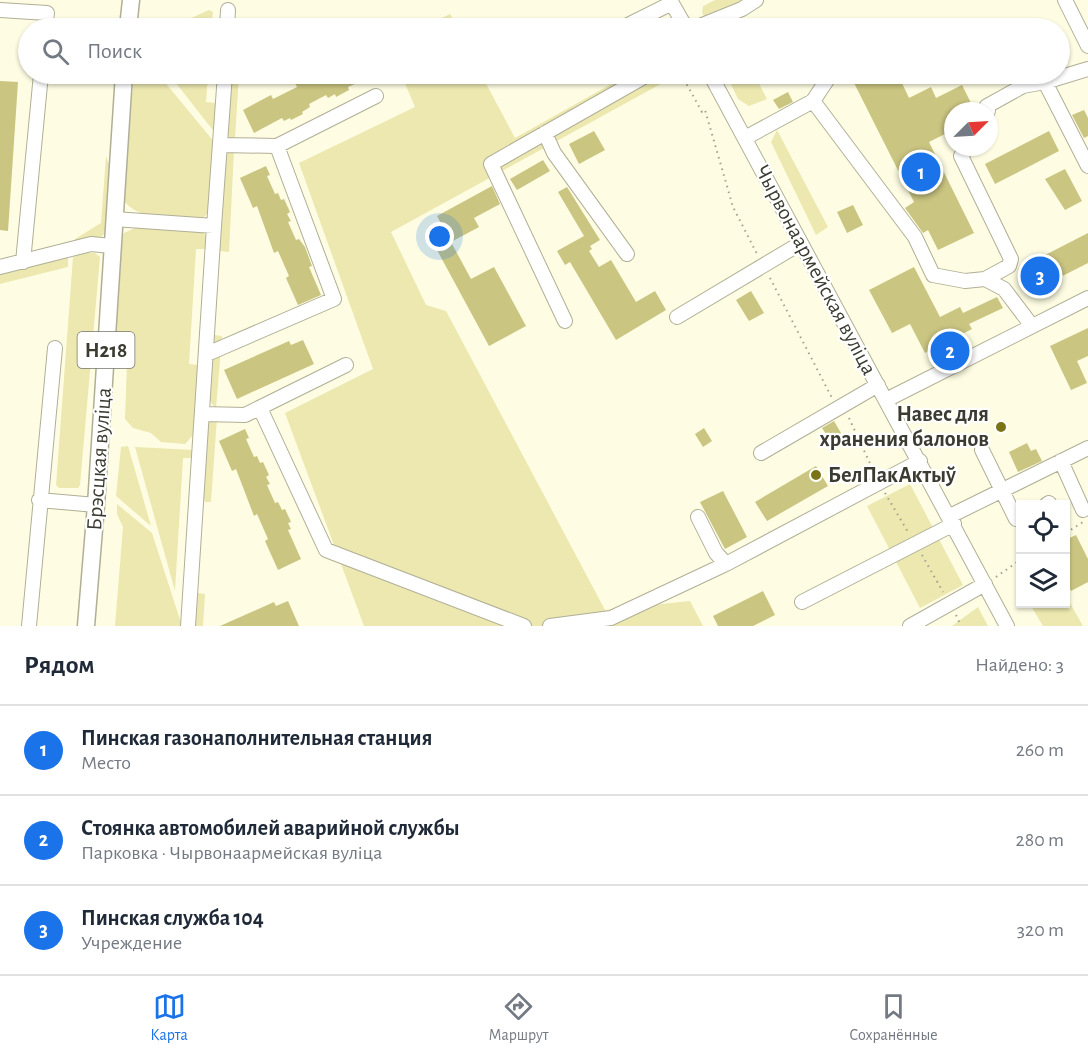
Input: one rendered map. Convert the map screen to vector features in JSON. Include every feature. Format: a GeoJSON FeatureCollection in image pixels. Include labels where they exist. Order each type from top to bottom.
{"type":"FeatureCollection","features":[{"type":"Feature","properties":{"kind":"main road"},"geometry":{"type":"LineString","coordinates":[[129,18],[131,0]]}},
{"type":"Feature","properties":{"kind":"main road","name":"Брэсцкая вуліца"},"geometry":{"type":"LineString","coordinates":[[86,626],[123,84]]}},
{"type":"Feature","properties":{"kind":"street"},"geometry":{"type":"LineString","coordinates":[[720,18],[742,9],[756,0]]}},
{"type":"Feature","properties":{"kind":"street"},"geometry":{"type":"LineString","coordinates":[[1065,0],[1088,46]]}},
{"type":"Feature","properties":{"kind":"street"},"geometry":{"type":"LineString","coordinates":[[640,18],[671,1],[680,18]]}},
{"type":"Feature","properties":{"kind":"street"},"geometry":{"type":"LineString","coordinates":[[0,10],[47,6]]}},
{"type":"Feature","properties":{"kind":"street"},"geometry":{"type":"LineString","coordinates":[[228,10],[228,18]]}},
{"type":"Feature","properties":{"kind":"street"},"geometry":{"type":"LineString","coordinates":[[1070,74],[1088,69]]}},
{"type":"Feature","properties":{"kind":"street"},"geometry":{"type":"LineString","coordinates":[[23,262],[40,84]]}},
{"type":"Feature","properties":{"kind":"street"},"geometry":{"type":"LineString","coordinates":[[188,626],[224,84]]}},
{"type":"Feature","properties":{"kind":"street"},"geometry":{"type":"LineString","coordinates":[[565,321],[491,164],[631,84]]}},
{"type":"Feature","properties":{"kind":"street","name":"Чырвонаармейская вуліца"},"geometry":{"type":"LineString","coordinates":[[715,84],[1008,626]]}},
{"type":"Feature","properties":{"kind":"street"},"geometry":{"type":"LineString","coordinates":[[745,138],[813,101],[824,84]]}},
{"type":"Feature","properties":{"kind":"street"},"geometry":{"type":"LineString","coordinates":[[994,102],[1023,86],[1034,84]]}},
{"type":"Feature","properties":{"kind":"street"},"geometry":{"type":"LineString","coordinates":[[1046,84],[1088,166]]}},
{"type":"Feature","properties":{"kind":"street"},"geometry":{"type":"LineString","coordinates":[[221,145],[277,146],[376,96]]}},
{"type":"Feature","properties":{"kind":"street"},"geometry":{"type":"LineString","coordinates":[[813,101],[915,237],[933,275],[965,281],[985,279],[1009,266],[1011,259],[961,156]]}},
{"type":"Feature","properties":{"kind":"street"},"geometry":{"type":"LineString","coordinates":[[545,133],[554,153],[627,254]]}},
{"type":"Feature","properties":{"kind":"street"},"geometry":{"type":"LineString","coordinates":[[207,354],[334,299],[277,146]]}},
{"type":"Feature","properties":{"kind":"street"},"geometry":{"type":"LineString","coordinates":[[114,219],[214,226]]}},
{"type":"Feature","properties":{"kind":"street"},"geometry":{"type":"LineString","coordinates":[[677,317],[801,243]]}},
{"type":"Feature","properties":{"kind":"street"},"geometry":{"type":"LineString","coordinates":[[0,267],[91,244],[112,246]]}},
{"type":"Feature","properties":{"kind":"street"},"geometry":{"type":"LineString","coordinates":[[985,279],[1004,290],[1032,326]]}},
{"type":"Feature","properties":{"kind":"street"},"geometry":{"type":"LineString","coordinates":[[886,400],[1088,298]]}},
{"type":"Feature","properties":{"kind":"street"},"geometry":{"type":"LineString","coordinates":[[29,626],[55,348]]}},
{"type":"Feature","properties":{"kind":"street"},"geometry":{"type":"LineString","coordinates":[[203,414],[245,415],[346,365]]}},
{"type":"Feature","properties":{"kind":"street"},"geometry":{"type":"LineString","coordinates":[[761,453],[878,385]]}},
{"type":"Feature","properties":{"kind":"street"},"geometry":{"type":"LineString","coordinates":[[260,408],[326,550],[524,626]]}},
{"type":"Feature","properties":{"kind":"street"},"geometry":{"type":"LineString","coordinates":[[802,602],[1003,491],[1088,448]]}},
{"type":"Feature","properties":{"kind":"street"},"geometry":{"type":"LineString","coordinates":[[982,450],[1016,519]]}},
{"type":"Feature","properties":{"kind":"street"},"geometry":{"type":"LineString","coordinates":[[550,626],[610,618],[726,564],[920,461]]}},
{"type":"Feature","properties":{"kind":"street"},"geometry":{"type":"LineString","coordinates":[[1061,461],[1085,515]]}},
{"type":"Feature","properties":{"kind":"street"},"geometry":{"type":"LineString","coordinates":[[39,500],[96,505]]}},
{"type":"Feature","properties":{"kind":"street"},"geometry":{"type":"LineString","coordinates":[[698,517],[717,554],[726,564]]}},
{"type":"Feature","properties":{"kind":"street"},"geometry":{"type":"LineString","coordinates":[[910,626],[985,584]]}},
{"type":"Feature","properties":{"kind":"path"},"geometry":{"type":"LineString","coordinates":[[687,84],[702,112],[705,110],[733,207],[832,398],[843,405],[879,484]]}},
{"type":"Feature","properties":{"kind":"path"},"geometry":{"type":"LineString","coordinates":[[1070,528],[1085,515]]}},
{"type":"Feature","properties":{"kind":"path"},"geometry":{"type":"LineString","coordinates":[[985,584],[1016,563]]}},
{"type":"Feature","properties":{"kind":"shaded area"},"geometry":{"type":"Polygon","coordinates":[[[715,0],[744,0],[715,18],[705,18],[702,13],[703,6],[715,0]]]}},
{"type":"Feature","properties":{"kind":"shaded area"},"geometry":{"type":"Polygon","coordinates":[[[209,10],[213,12],[212,18],[191,18],[209,10]]]}},
{"type":"Feature","properties":{"kind":"shaded area"},"geometry":{"type":"Polygon","coordinates":[[[133,84],[166,84],[215,143],[210,211],[201,220],[157,217],[137,211],[122,198],[133,84]]]}},
{"type":"Feature","properties":{"kind":"shaded area"},"geometry":{"type":"Polygon","coordinates":[[[177,84],[207,84],[206,102],[216,103],[215,133],[177,84]]]}},
{"type":"Feature","properties":{"kind":"shaded area"},"geometry":{"type":"Polygon","coordinates":[[[230,84],[238,84],[235,139],[229,138],[227,133],[230,84]]]}},
{"type":"Feature","properties":{"kind":"shaded area"},"geometry":{"type":"Polygon","coordinates":[[[405,84],[486,84],[515,138],[611,84],[661,84],[391,232],[426,305],[446,311],[605,610],[690,601],[703,626],[364,626],[285,413],[373,369],[299,163],[415,107],[405,84]]]}},
{"type":"Feature","properties":{"kind":"shaded area"},"geometry":{"type":"Polygon","coordinates":[[[731,84],[759,84],[767,99],[749,106],[738,99],[731,84]]]}},
{"type":"Feature","properties":{"kind":"shaded area"},"geometry":{"type":"Polygon","coordinates":[[[777,130],[828,227],[816,235],[771,142],[777,130]]]}},
{"type":"Feature","properties":{"kind":"shaded area"},"geometry":{"type":"Polygon","coordinates":[[[234,150],[229,252],[220,251],[225,155],[234,150]]]}},
{"type":"Feature","properties":{"kind":"shaded area"},"geometry":{"type":"Polygon","coordinates":[[[106,156],[111,170],[106,232],[101,237],[75,245],[75,239],[101,223],[106,156]]]}},
{"type":"Feature","properties":{"kind":"shaded area"},"geometry":{"type":"Polygon","coordinates":[[[137,227],[202,231],[209,241],[205,249],[196,249],[189,364],[199,365],[195,433],[185,444],[161,442],[151,433],[133,428],[125,419],[127,362],[114,331],[120,238],[124,233],[137,227]]]}},
{"type":"Feature","properties":{"kind":"shaded area"},"geometry":{"type":"Polygon","coordinates":[[[84,253],[95,253],[100,257],[80,485],[78,488],[59,488],[56,485],[73,257],[84,253]]]}},
{"type":"Feature","properties":{"kind":"shaded area"},"geometry":{"type":"Polygon","coordinates":[[[68,257],[68,267],[0,284],[0,275],[68,257]]]}},
{"type":"Feature","properties":{"kind":"shaded area"},"geometry":{"type":"Polygon","coordinates":[[[214,335],[222,336],[216,409],[209,400],[214,335]]]}},
{"type":"Feature","properties":{"kind":"shaded area"},"geometry":{"type":"Polygon","coordinates":[[[217,418],[211,502],[205,502],[202,493],[207,424],[217,418]]]}},
{"type":"Feature","properties":{"kind":"shaded area"},"geometry":{"type":"Polygon","coordinates":[[[128,446],[151,526],[116,496],[121,447],[128,446]]]}},
{"type":"Feature","properties":{"kind":"shaded area"},"geometry":{"type":"Polygon","coordinates":[[[135,447],[194,450],[191,458],[183,458],[175,591],[135,447]]]}},
{"type":"Feature","properties":{"kind":"shaded area"},"geometry":{"type":"Polygon","coordinates":[[[910,484],[963,585],[920,608],[867,506],[910,484]]]}},
{"type":"Feature","properties":{"kind":"shaded area"},"geometry":{"type":"Polygon","coordinates":[[[117,504],[152,533],[182,626],[115,626],[123,527],[117,514],[117,504]]]}},
{"type":"Feature","properties":{"kind":"shaded area"},"geometry":{"type":"Polygon","coordinates":[[[198,593],[205,594],[203,626],[195,626],[198,593]]]}},
{"type":"Feature","properties":{"kind":"shaded area"},"geometry":{"type":"Polygon","coordinates":[[[1070,603],[1083,626],[1043,626],[1032,608],[1070,608],[1070,603]]]}},
{"type":"Feature","properties":{"kind":"shaded area"},"geometry":{"type":"Polygon","coordinates":[[[978,607],[988,626],[952,626],[978,607]]]}},
{"type":"Feature","properties":{"kind":"building"},"geometry":{"type":"Polygon","coordinates":[[[0,81],[18,82],[8,231],[0,230],[0,81]]]}},
{"type":"Feature","properties":{"kind":"building"},"geometry":{"type":"Polygon","coordinates":[[[296,84],[355,84],[336,97],[335,94],[328,98],[326,95],[309,104],[310,107],[302,112],[303,114],[291,120],[290,118],[284,121],[282,118],[254,133],[243,110],[271,95],[273,99],[297,87],[296,84]]]}},
{"type":"Feature","properties":{"kind":"building"},"geometry":{"type":"Polygon","coordinates":[[[855,84],[902,84],[909,98],[931,87],[936,98],[962,85],[970,102],[944,102],[944,134],[929,142],[974,233],[938,250],[928,230],[923,233],[905,208],[914,202],[855,84]]]}},
{"type":"Feature","properties":{"kind":"building"},"geometry":{"type":"Polygon","coordinates":[[[788,92],[793,102],[779,109],[773,100],[788,92]]]}},
{"type":"Feature","properties":{"kind":"building"},"geometry":{"type":"Polygon","coordinates":[[[1084,110],[1088,118],[1088,136],[1084,138],[1072,115],[1084,110]]]}},
{"type":"Feature","properties":{"kind":"building"},"geometry":{"type":"Polygon","coordinates":[[[594,131],[605,150],[579,164],[569,144],[594,131]]]}},
{"type":"Feature","properties":{"kind":"building"},"geometry":{"type":"Polygon","coordinates":[[[1049,131],[1059,151],[995,184],[985,164],[1049,131]]]}},
{"type":"Feature","properties":{"kind":"building"},"geometry":{"type":"Polygon","coordinates":[[[543,160],[550,171],[517,190],[510,179],[543,160]]]}},
{"type":"Feature","properties":{"kind":"building"},"geometry":{"type":"Polygon","coordinates":[[[266,166],[270,175],[267,176],[275,194],[278,193],[281,200],[284,199],[290,212],[287,214],[291,221],[288,222],[296,240],[299,239],[305,247],[312,266],[309,267],[321,295],[298,305],[286,278],[289,276],[278,251],[274,253],[257,206],[253,208],[240,178],[266,166]]]}},
{"type":"Feature","properties":{"kind":"building"},"geometry":{"type":"Polygon","coordinates":[[[1065,169],[1082,201],[1065,210],[1045,179],[1065,169]]]}},
{"type":"Feature","properties":{"kind":"building"},"geometry":{"type":"Polygon","coordinates":[[[492,186],[500,204],[474,218],[479,227],[451,242],[437,216],[492,186]]]}},
{"type":"Feature","properties":{"kind":"building"},"geometry":{"type":"Polygon","coordinates":[[[567,187],[600,240],[590,246],[592,249],[589,251],[599,267],[611,260],[636,302],[655,291],[666,310],[616,340],[570,262],[565,265],[557,251],[584,236],[558,192],[567,187]]]}},
{"type":"Feature","properties":{"kind":"building"},"geometry":{"type":"Polygon","coordinates":[[[853,205],[863,225],[847,233],[837,212],[853,205]]]}},
{"type":"Feature","properties":{"kind":"building"},"geometry":{"type":"Polygon","coordinates":[[[1088,233],[1088,263],[1029,293],[1018,269],[1088,233]]]}},
{"type":"Feature","properties":{"kind":"building"},"geometry":{"type":"Polygon","coordinates":[[[451,242],[471,279],[494,267],[526,326],[489,346],[437,250],[451,242]]]}},
{"type":"Feature","properties":{"kind":"building"},"geometry":{"type":"Polygon","coordinates":[[[914,267],[940,317],[960,307],[963,313],[997,297],[1003,308],[969,324],[972,329],[925,353],[910,324],[892,333],[869,290],[914,267]]]}},
{"type":"Feature","properties":{"kind":"building"},"geometry":{"type":"Polygon","coordinates":[[[751,291],[764,313],[749,321],[736,300],[751,291]]]}},
{"type":"Feature","properties":{"kind":"building"},"geometry":{"type":"Polygon","coordinates":[[[1088,328],[1088,356],[1077,361],[1087,383],[1071,390],[1050,346],[1088,328]]]}},
{"type":"Feature","properties":{"kind":"building"},"geometry":{"type":"Polygon","coordinates":[[[303,340],[314,364],[237,399],[224,370],[289,341],[291,345],[303,340]]]}},
{"type":"Feature","properties":{"kind":"building"},"geometry":{"type":"Polygon","coordinates":[[[834,421],[841,433],[830,440],[822,428],[834,421]]]}},
{"type":"Feature","properties":{"kind":"building"},"geometry":{"type":"Polygon","coordinates":[[[704,428],[712,441],[703,447],[695,434],[704,428]]]}},
{"type":"Feature","properties":{"kind":"building"},"geometry":{"type":"Polygon","coordinates":[[[245,429],[249,438],[246,439],[254,457],[257,456],[260,463],[263,462],[269,475],[266,477],[270,484],[267,485],[275,503],[278,502],[282,510],[285,509],[291,522],[288,523],[291,529],[288,530],[301,559],[278,570],[265,541],[268,539],[257,514],[254,516],[236,469],[232,471],[219,441],[245,429]]]}},
{"type":"Feature","properties":{"kind":"building"},"geometry":{"type":"Polygon","coordinates":[[[1027,443],[1031,451],[1036,449],[1042,461],[1018,472],[1009,452],[1027,443]]]}},
{"type":"Feature","properties":{"kind":"building"},"geometry":{"type":"Polygon","coordinates":[[[816,466],[828,486],[767,521],[755,502],[816,466]]]}},
{"type":"Feature","properties":{"kind":"building"},"geometry":{"type":"Polygon","coordinates":[[[723,491],[747,537],[725,549],[700,502],[723,491]]]}},
{"type":"Feature","properties":{"kind":"building"},"geometry":{"type":"Polygon","coordinates":[[[1076,535],[1088,559],[1088,582],[1071,591],[1070,589],[1070,538],[1076,535]]]}},
{"type":"Feature","properties":{"kind":"building"},"geometry":{"type":"Polygon","coordinates":[[[763,591],[775,615],[753,626],[718,626],[713,616],[763,591]]]}},
{"type":"Feature","properties":{"kind":"building"},"geometry":{"type":"Polygon","coordinates":[[[288,601],[299,626],[220,626],[274,602],[276,606],[288,601]]]}},
{"type":"Feature","properties":{"kind":"place","name":"Пинская газонаполнительная станция"},"geometry":{"type":"Point","coordinates":[921,172]}},
{"type":"Feature","properties":{"kind":"place","name":"Пинская служба 104"},"geometry":{"type":"Point","coordinates":[1040,276]}},
{"type":"Feature","properties":{"kind":"place","name":"Стоянка автомобилей аварийной службы"},"geometry":{"type":"Point","coordinates":[950,351]}},
{"type":"Feature","properties":{"kind":"place","name":"Навес для хранения балонов"},"geometry":{"type":"Point","coordinates":[1001,427]}},
{"type":"Feature","properties":{"kind":"place","name":"БелПакАктыў"},"geometry":{"type":"Point","coordinates":[816,475]}}]}
